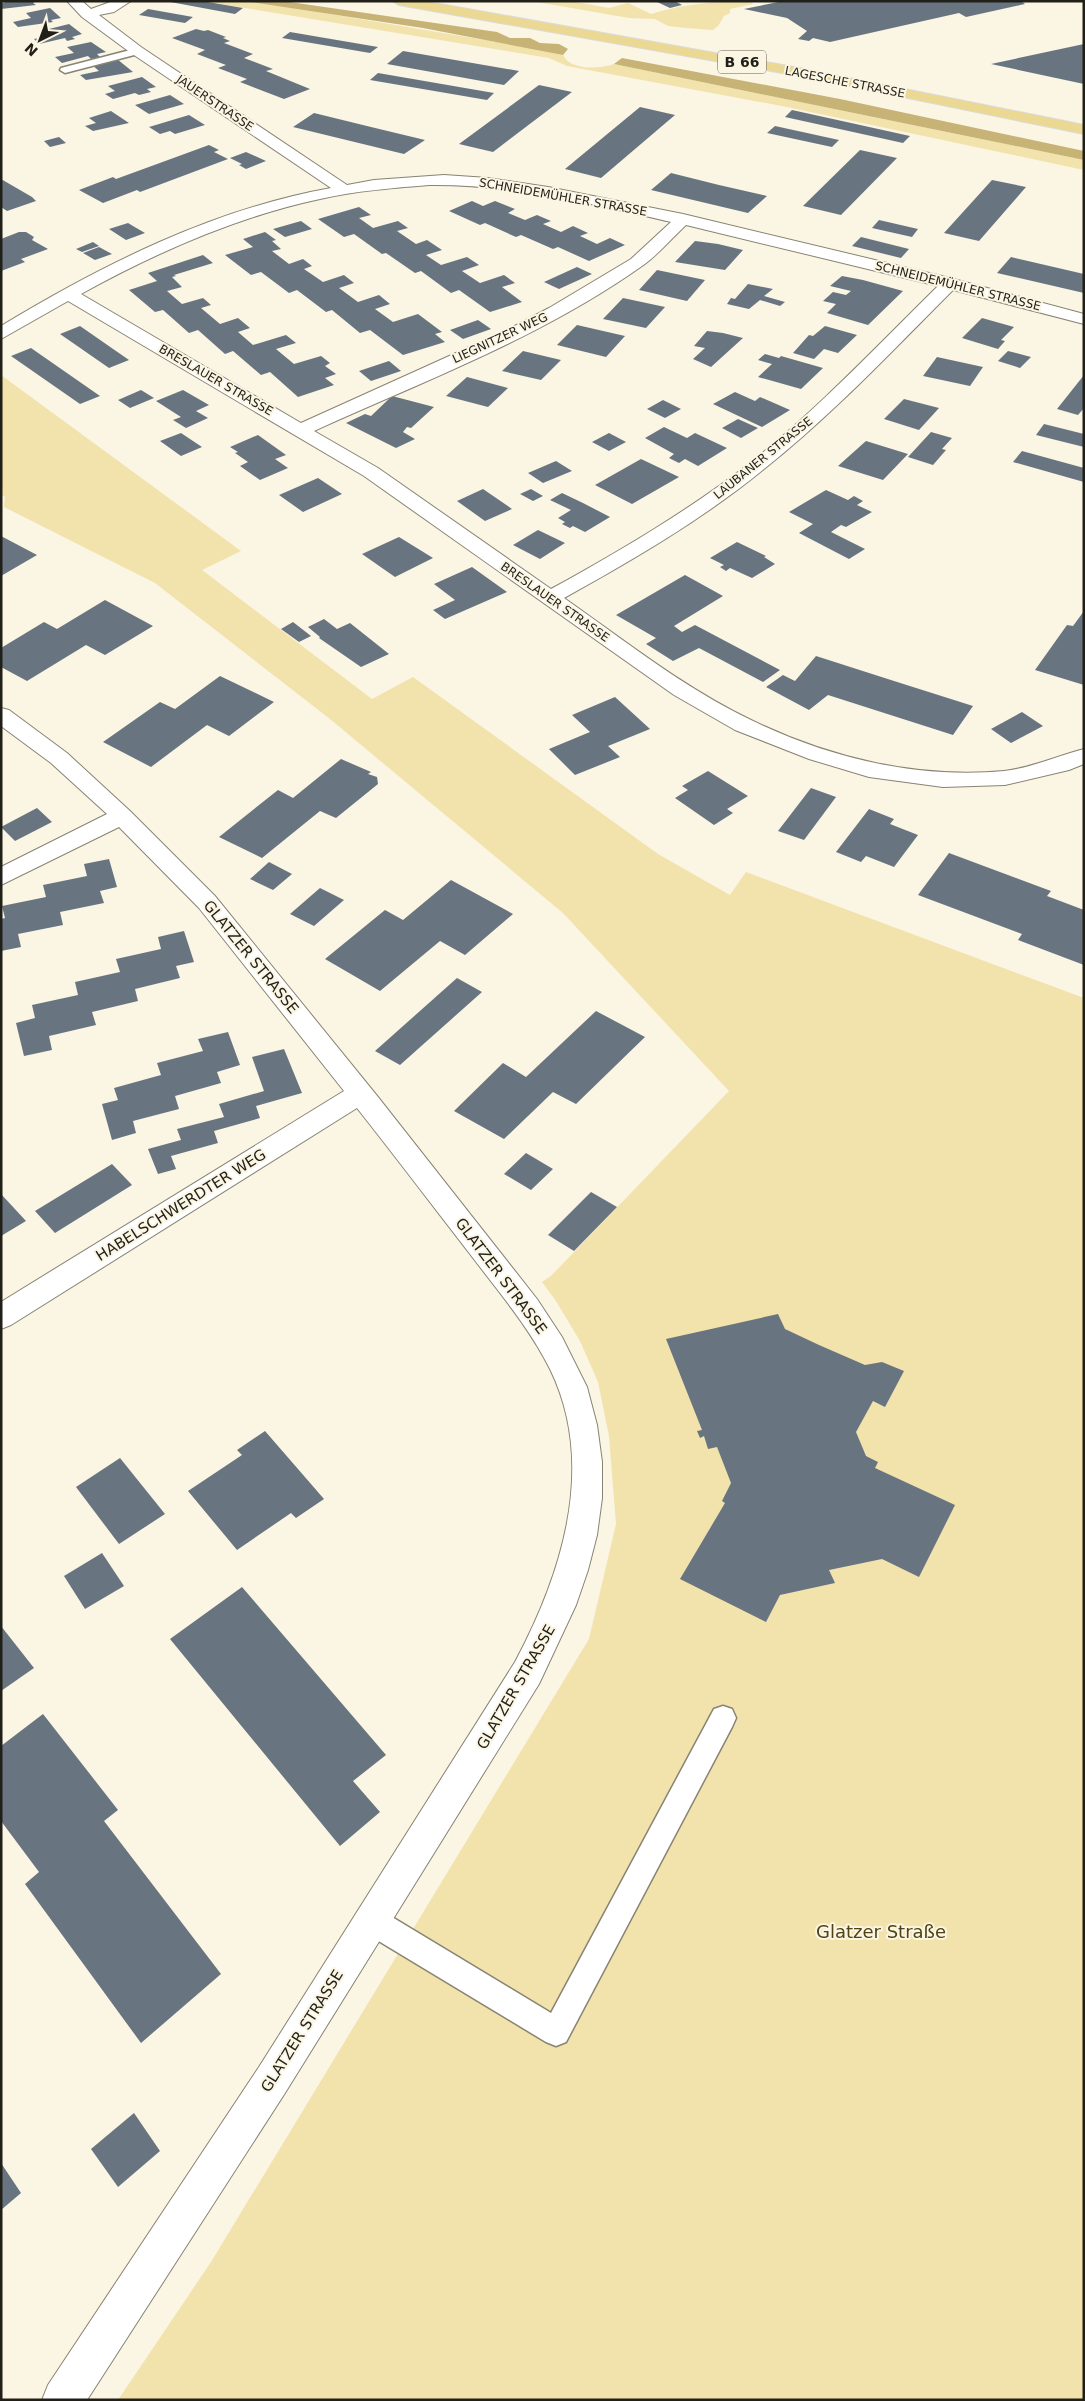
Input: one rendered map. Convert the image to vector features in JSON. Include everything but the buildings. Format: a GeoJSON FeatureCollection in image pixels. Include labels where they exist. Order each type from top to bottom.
{"type":"FeatureCollection","features":[{"type":"Feature","properties":{"kind":"main road","name":"LAGESCHE STRASSE"},"geometry":{"type":"LineString","coordinates":[[398,1],[805,73],[1084,130]]}},
{"type":"Feature","properties":{"kind":"main road","name":"LAGESCHE STRASSE"},"geometry":{"type":"LineString","coordinates":[[469,1],[658,33],[1084,116]]}},
{"type":"Feature","properties":{"kind":"street","name":"JAUERSTRASSE"},"geometry":{"type":"LineString","coordinates":[[74,1],[87,14],[138,51],[343,190]]}},
{"type":"Feature","properties":{"kind":"street"},"geometry":{"type":"LineString","coordinates":[[87,14],[109,9],[124,1]]}},
{"type":"Feature","properties":{"kind":"street","name":"SCHNEIDEMÜHLER STRASSE"},"geometry":{"type":"LineString","coordinates":[[1,334],[67,294],[142,256],[209,229],[282,205],[343,190],[428,180],[475,182],[582,198],[682,219],[950,283],[1084,319]]}},
{"type":"Feature","properties":{"kind":"street","name":"LIEGNITZER WEG"},"geometry":{"type":"LineString","coordinates":[[301,430],[515,333],[555,312],[637,262],[682,219]]}},
{"type":"Feature","properties":{"kind":"street","name":"LAUBANER STRASSE"},"geometry":{"type":"LineString","coordinates":[[549,598],[672,527],[758,465],[820,411],[950,283]]}},
{"type":"Feature","properties":{"kind":"street","name":"BRESLAUER STRASSE"},"geometry":{"type":"LineString","coordinates":[[67,294],[371,472],[682,690],[743,725],[817,754],[877,772],[943,780],[1006,778],[1061,765],[1084,756]]}},
{"type":"Feature","properties":{"kind":"street","name":"GLATZER STRASSE"},"geometry":{"type":"LineString","coordinates":[[1,715],[59,758],[122,816],[207,902],[360,1093],[527,1308],[550,1343],[572,1385],[582,1421],[588,1483],[582,1536],[566,1592],[550,1631],[522,1682],[236,2135],[63,2400]]}},
{"type":"Feature","properties":{"kind":"street"},"geometry":{"type":"LineString","coordinates":[[1,877],[122,816]]}},
{"type":"Feature","properties":{"kind":"street","name":"HABELSCHWERDTER WEG"},"geometry":{"type":"LineString","coordinates":[[1,1317],[360,1093]]}},
{"type":"Feature","properties":{"kind":"lane"},"geometry":{"type":"LineString","coordinates":[[65,70],[138,51]]}},
{"type":"Feature","properties":{"kind":"lane"},"geometry":{"type":"LineString","coordinates":[[372,1922],[556,2032],[723,1718]]}},
{"type":"Feature","properties":{"kind":"green space"},"geometry":{"type":"Polygon","coordinates":[[[202,1],[244,1],[526,47],[563,55],[572,64],[579,66],[594,68],[614,64],[1084,160],[1084,170],[787,107],[567,66],[549,58],[202,1]]]}},
{"type":"Feature","properties":{"kind":"green space"},"geometry":{"type":"Polygon","coordinates":[[[531,1],[570,1],[609,8],[628,3],[651,14],[688,5],[712,2],[750,1],[753,4],[730,9],[730,13],[724,16],[713,30],[668,26],[655,19],[629,18],[531,1]]]}},
{"type":"Feature","properties":{"kind":"green space","name":"Glatzer Straße"},"geometry":{"type":"Polygon","coordinates":[[[1,375],[241,551],[202,570],[372,699],[413,677],[658,854],[730,895],[746,872],[1084,998],[1084,2400],[118,2400],[211,2262],[589,1639],[616,1524],[609,1436],[598,1382],[580,1341],[542,1282],[551,1276],[729,1091],[563,913],[330,719],[155,583],[4,507],[5,497],[1,494],[1,375]]]}},
{"type":"Feature","properties":{"kind":"shaded area"},"geometry":{"type":"Polygon","coordinates":[[[244,1],[283,1],[497,32],[510,38],[530,38],[540,43],[559,44],[568,49],[563,55],[423,28],[244,1]]]}},
{"type":"Feature","properties":{"kind":"shaded area"},"geometry":{"type":"Polygon","coordinates":[[[622,58],[840,99],[1084,151],[1084,160],[614,64],[622,58]]]}}]}
